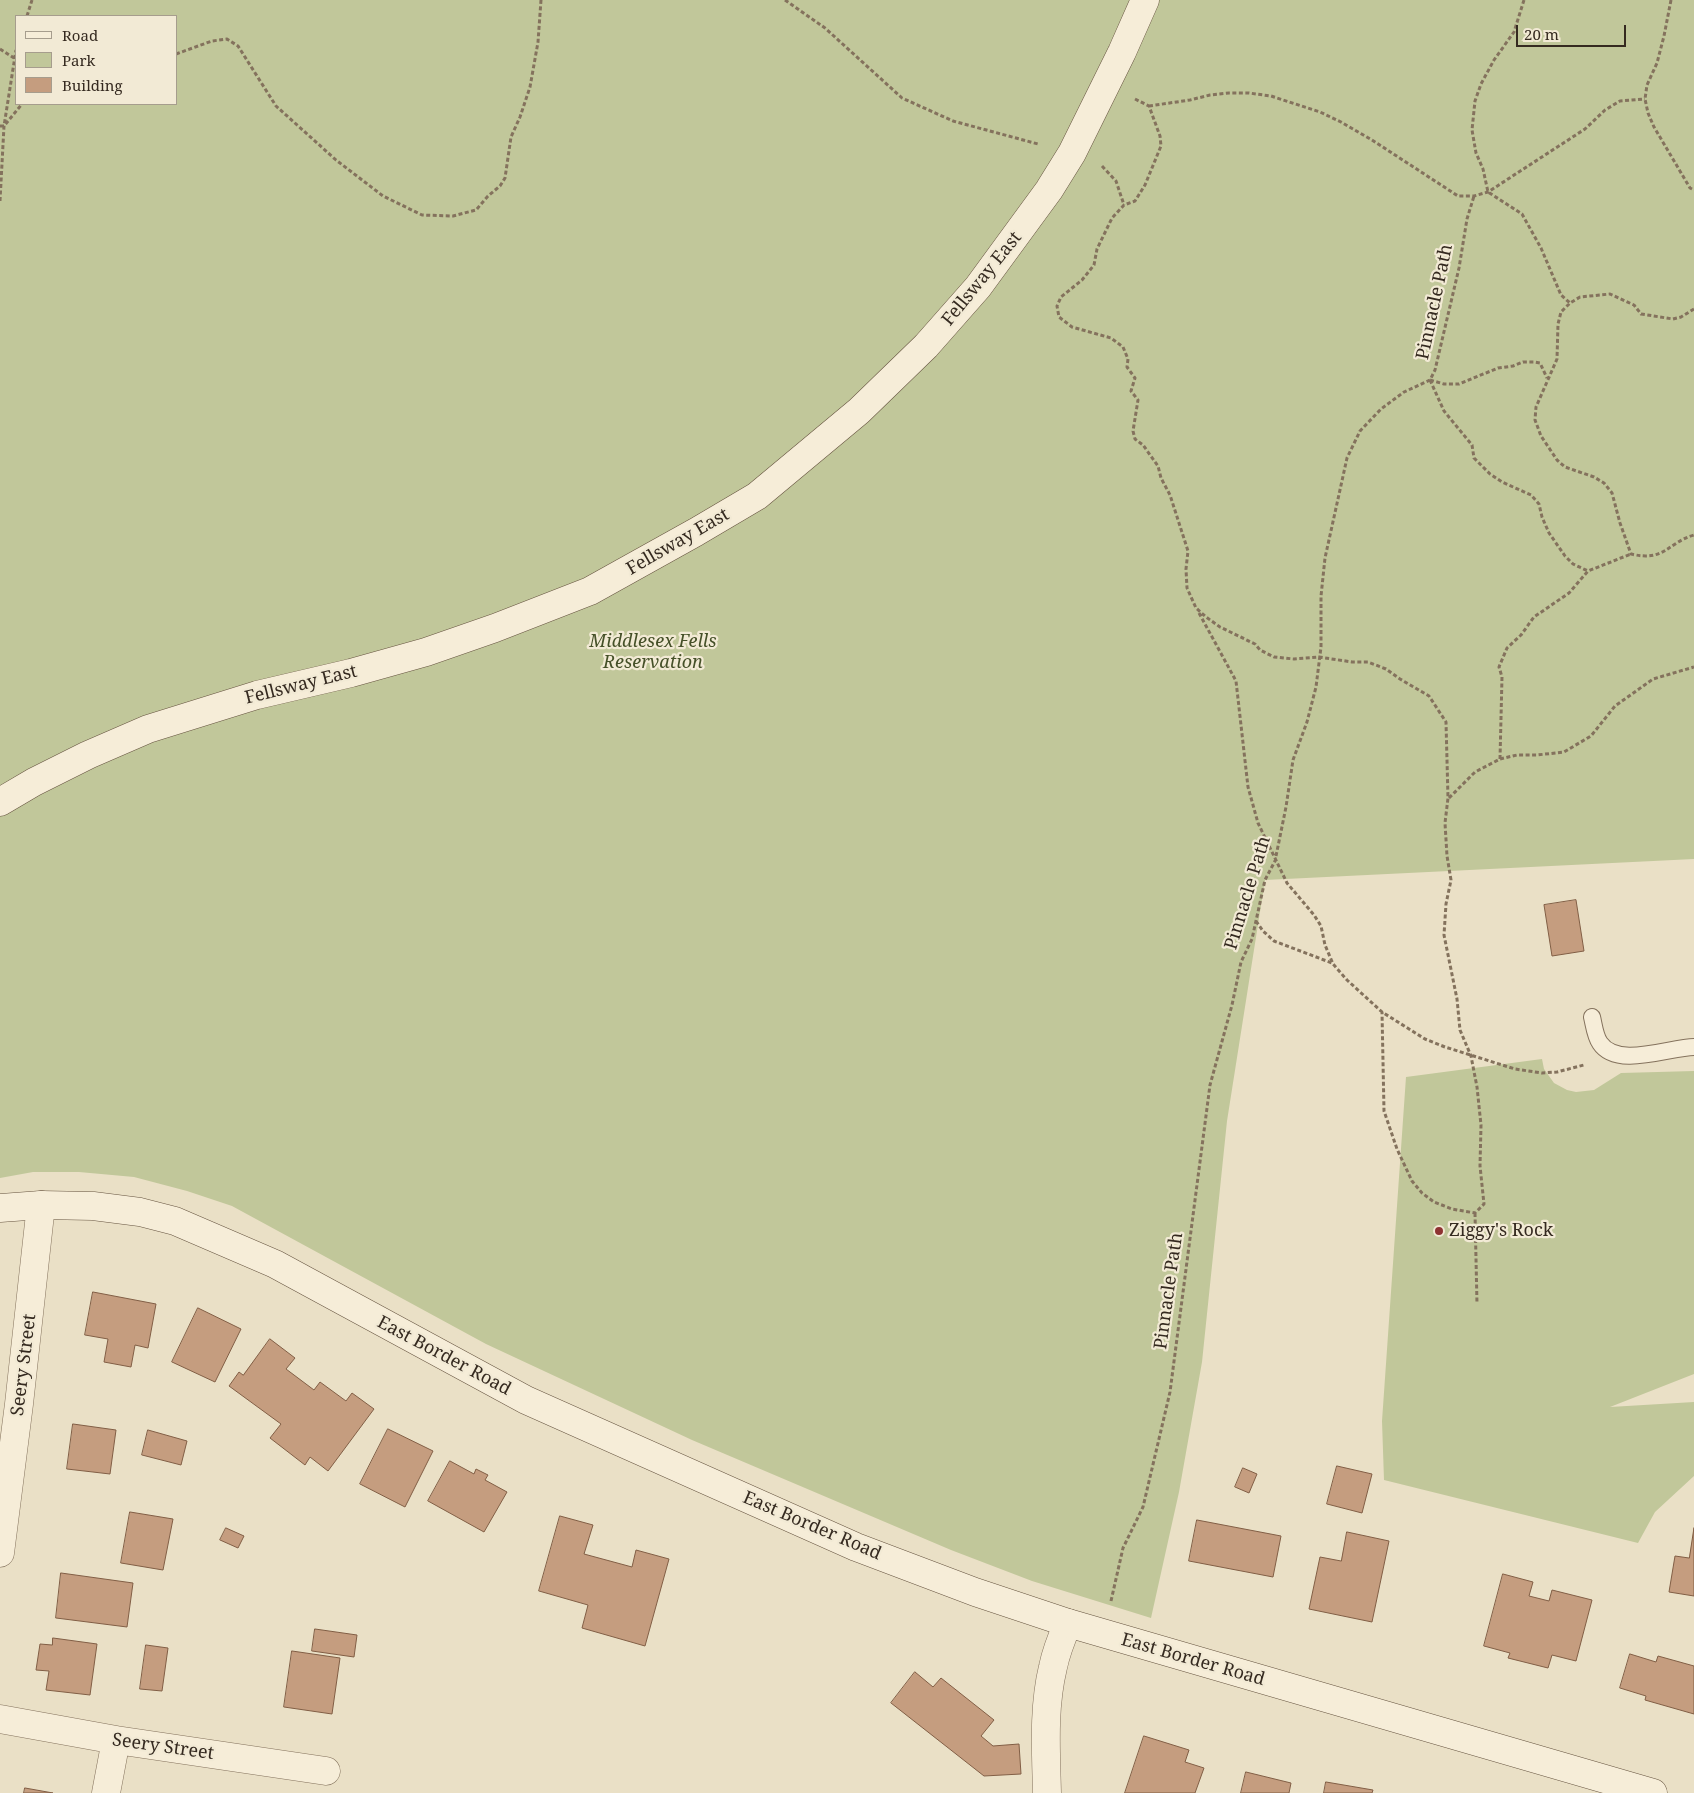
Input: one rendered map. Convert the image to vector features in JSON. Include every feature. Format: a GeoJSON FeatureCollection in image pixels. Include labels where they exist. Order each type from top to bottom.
{"type":"FeatureCollection","features":[{"type":"Feature","properties":{"kind":"street","name":"Fellsway East"},"geometry":{"type":"LineString","coordinates":[[0,802],[34,782],[88,755],[148,729],[257,695],[351,673],[426,652],[495,628],[590,591],[704,528],[757,496],[859,411],[926,346],[990,272],[1049,190],[1072,153],[1102,96],[1145,0]]}},
{"type":"Feature","properties":{"kind":"street","name":"East Border Road"},"geometry":{"type":"LineString","coordinates":[[0,1208],[42,1206],[102,1207],[140,1212],[175,1221],[275,1264],[526,1400],[856,1547],[976,1592],[1103,1634],[1653,1793]]}},
{"type":"Feature","properties":{"kind":"street","name":"Seery Street"},"geometry":{"type":"LineString","coordinates":[[0,1553],[42,1206]]}},
{"type":"Feature","properties":{"kind":"street"},"geometry":{"type":"LineString","coordinates":[[1047,1793],[1046,1719],[1052,1668],[1068,1623]]}},
{"type":"Feature","properties":{"kind":"street","name":"Seery Street"},"geometry":{"type":"LineString","coordinates":[[0,1719],[116,1740],[326,1771]]}},
{"type":"Feature","properties":{"kind":"street"},"geometry":{"type":"LineString","coordinates":[[106,1793],[116,1740]]}},
{"type":"Feature","properties":{"kind":"lane"},"geometry":{"type":"LineString","coordinates":[[1592,1017],[1600,1044],[1610,1052],[1626,1055],[1644,1055],[1694,1048]]}},
{"type":"Feature","properties":{"kind":"path"},"geometry":{"type":"LineString","coordinates":[[27,15],[32,0]]}},
{"type":"Feature","properties":{"kind":"path"},"geometry":{"type":"LineString","coordinates":[[178,53],[212,41],[227,39],[238,46],[276,106],[336,160],[383,196],[422,215],[453,216],[476,210],[500,186],[505,178],[511,137],[530,87],[538,42],[542,0]]}},
{"type":"Feature","properties":{"kind":"path"},"geometry":{"type":"LineString","coordinates":[[785,0],[825,28],[902,98],[953,121],[1094,160],[1109,172],[1116,181],[1124,205]]}},
{"type":"Feature","properties":{"kind":"path"},"geometry":{"type":"LineString","coordinates":[[1524,0],[1514,32],[1494,60],[1481,84],[1475,101],[1472,130],[1476,153],[1483,169],[1488,192],[1522,214],[1541,248],[1561,295],[1570,303]]}},
{"type":"Feature","properties":{"kind":"path"},"geometry":{"type":"LineString","coordinates":[[1671,0],[1657,63],[1647,85],[1645,99],[1654,127],[1690,188],[1694,190]]}},
{"type":"Feature","properties":{"kind":"path"},"geometry":{"type":"LineString","coordinates":[[0,49],[14,58]]}},
{"type":"Feature","properties":{"kind":"path"},"geometry":{"type":"LineString","coordinates":[[0,200],[1,125],[15,54]]}},
{"type":"Feature","properties":{"kind":"path"},"geometry":{"type":"LineString","coordinates":[[1102,96],[1134,98],[1149,106],[1190,100],[1210,94],[1249,93],[1271,96],[1320,112],[1341,122],[1458,196],[1474,196],[1488,192],[1585,129],[1605,110],[1620,101],[1645,99]]}},
{"type":"Feature","properties":{"kind":"path"},"geometry":{"type":"LineString","coordinates":[[1,125],[21,105]]}},
{"type":"Feature","properties":{"kind":"path"},"geometry":{"type":"LineString","coordinates":[[1149,106],[1160,136],[1160,146],[1145,185],[1135,200],[1124,205],[1112,218],[1097,249],[1094,265],[1082,280],[1061,297],[1057,306],[1059,317],[1072,327],[1111,338],[1123,348],[1128,359],[1127,367],[1135,378],[1131,391],[1138,400],[1133,431],[1135,439],[1143,446],[1158,466],[1160,478],[1166,485],[1188,551],[1186,569],[1187,588],[1236,681],[1248,787],[1258,823],[1275,861],[1287,883],[1307,904],[1318,920],[1333,964],[1347,980],[1382,1012],[1425,1040],[1515,1069],[1542,1073],[1557,1072],[1583,1065],[1600,1055],[1610,1052]]}},
{"type":"Feature","properties":{"kind":"path","name":"Pinnacle Path"},"geometry":{"type":"LineString","coordinates":[[1103,1634],[1123,1548],[1143,1507],[1170,1392],[1175,1340],[1185,1286],[1200,1153],[1210,1085],[1232,1005],[1241,962],[1252,939],[1265,880],[1275,861],[1293,760],[1307,722],[1316,687],[1325,558],[1347,458],[1360,431],[1380,409],[1404,392],[1430,380],[1435,370],[1460,268],[1467,220],[1474,196]]}},
{"type":"Feature","properties":{"kind":"path"},"geometry":{"type":"LineString","coordinates":[[1631,554],[1612,493],[1604,483],[1594,477],[1565,467],[1557,460],[1541,436],[1535,420],[1536,408],[1557,358],[1558,324],[1561,312],[1570,303],[1580,297],[1610,294],[1634,305],[1641,314],[1673,319],[1681,318],[1694,309]]}},
{"type":"Feature","properties":{"kind":"path"},"geometry":{"type":"LineString","coordinates":[[1430,380],[1444,384],[1459,384],[1498,368],[1513,366],[1523,362],[1540,363],[1548,378]]}},
{"type":"Feature","properties":{"kind":"path"},"geometry":{"type":"LineString","coordinates":[[1430,380],[1444,411],[1472,445],[1474,458],[1490,474],[1502,482],[1531,495],[1539,504],[1549,533],[1565,556],[1573,564],[1588,571]]}},
{"type":"Feature","properties":{"kind":"path"},"geometry":{"type":"LineString","coordinates":[[1500,759],[1502,677],[1499,667],[1507,648],[1521,635],[1534,617],[1569,593],[1588,571],[1631,554],[1642,557],[1660,554],[1680,540],[1694,535]]}},
{"type":"Feature","properties":{"kind":"path"},"geometry":{"type":"LineString","coordinates":[[1196,608],[1220,627],[1255,644],[1260,650],[1274,657],[1294,659],[1319,657],[1352,662],[1368,662],[1386,669],[1429,696],[1446,722],[1448,798],[1445,823],[1451,880],[1446,904],[1444,935],[1457,999],[1460,1030],[1471,1056],[1481,1125],[1480,1166],[1484,1204],[1475,1213],[1477,1304]]}},
{"type":"Feature","properties":{"kind":"path"},"geometry":{"type":"LineString","coordinates":[[1448,798],[1475,772],[1500,759],[1517,755],[1564,752],[1590,736],[1615,706],[1653,679],[1694,667]]}},
{"type":"Feature","properties":{"kind":"path"},"geometry":{"type":"LineString","coordinates":[[1256,921],[1274,941],[1333,964]]}},
{"type":"Feature","properties":{"kind":"path"},"geometry":{"type":"LineString","coordinates":[[1382,1012],[1384,1110],[1397,1148],[1412,1181],[1422,1193],[1434,1202],[1452,1209],[1475,1213]]}},
{"type":"Feature","properties":{"kind":"green space","name":"Middlesex Fells Reservation"},"geometry":{"type":"Polygon","coordinates":[[[0,0],[1694,0],[1694,859],[1265,880],[1227,1121],[1202,1362],[1179,1492],[1151,1618],[1032,1581],[951,1550],[692,1440],[486,1344],[232,1206],[187,1191],[134,1177],[79,1172],[33,1172],[0,1178],[0,0]]]}},
{"type":"Feature","properties":{"kind":"green space"},"geometry":{"type":"Polygon","coordinates":[[[1542,1059],[1544,1069],[1554,1083],[1567,1090],[1576,1092],[1594,1090],[1621,1073],[1694,1071],[1694,1374],[1610,1407],[1694,1402],[1694,1476],[1655,1512],[1638,1543],[1384,1480],[1382,1421],[1406,1077],[1542,1059]]]}},
{"type":"Feature","properties":{"kind":"building"},"geometry":{"type":"Polygon","coordinates":[[[1576,900],[1584,951],[1552,956],[1544,905],[1576,900]]]}},
{"type":"Feature","properties":{"kind":"building"},"geometry":{"type":"Polygon","coordinates":[[[93,1292],[156,1304],[148,1348],[135,1345],[131,1367],[104,1362],[108,1339],[85,1335],[93,1292]]]}},
{"type":"Feature","properties":{"kind":"building"},"geometry":{"type":"Polygon","coordinates":[[[198,1308],[241,1329],[215,1382],[172,1362],[198,1308]]]}},
{"type":"Feature","properties":{"kind":"building"},"geometry":{"type":"Polygon","coordinates":[[[270,1339],[295,1358],[286,1369],[314,1390],[320,1382],[346,1401],[352,1393],[374,1409],[328,1471],[310,1457],[305,1465],[270,1438],[281,1424],[229,1386],[239,1372],[243,1375],[270,1339]]]}},
{"type":"Feature","properties":{"kind":"building"},"geometry":{"type":"Polygon","coordinates":[[[73,1424],[116,1430],[110,1474],[67,1469],[73,1424]]]}},
{"type":"Feature","properties":{"kind":"building"},"geometry":{"type":"Polygon","coordinates":[[[388,1429],[433,1451],[405,1507],[360,1484],[388,1429]]]}},
{"type":"Feature","properties":{"kind":"building"},"geometry":{"type":"Polygon","coordinates":[[[148,1430],[187,1441],[181,1465],[142,1455],[148,1430]]]}},
{"type":"Feature","properties":{"kind":"building"},"geometry":{"type":"Polygon","coordinates":[[[450,1461],[474,1474],[476,1469],[488,1475],[485,1480],[507,1492],[484,1532],[428,1501],[450,1461]]]}},
{"type":"Feature","properties":{"kind":"building"},"geometry":{"type":"Polygon","coordinates":[[[1337,1466],[1372,1474],[1362,1513],[1327,1504],[1337,1466]]]}},
{"type":"Feature","properties":{"kind":"building"},"geometry":{"type":"Polygon","coordinates":[[[1243,1468],[1257,1474],[1249,1493],[1235,1487],[1243,1468]]]}},
{"type":"Feature","properties":{"kind":"building"},"geometry":{"type":"Polygon","coordinates":[[[130,1512],[173,1519],[163,1570],[121,1563],[130,1512]]]}},
{"type":"Feature","properties":{"kind":"building"},"geometry":{"type":"Polygon","coordinates":[[[560,1516],[593,1525],[584,1554],[632,1567],[636,1550],[669,1559],[645,1646],[582,1628],[588,1605],[539,1591],[560,1516]]]}},
{"type":"Feature","properties":{"kind":"building"},"geometry":{"type":"Polygon","coordinates":[[[1197,1520],[1281,1536],[1273,1577],[1189,1561],[1197,1520]]]}},
{"type":"Feature","properties":{"kind":"building"},"geometry":{"type":"Polygon","coordinates":[[[226,1528],[244,1536],[238,1548],[220,1540],[226,1528]]]}},
{"type":"Feature","properties":{"kind":"building"},"geometry":{"type":"Polygon","coordinates":[[[1694,1528],[1694,1596],[1669,1592],[1675,1556],[1689,1558],[1694,1528]]]}},
{"type":"Feature","properties":{"kind":"building"},"geometry":{"type":"Polygon","coordinates":[[[1347,1532],[1389,1541],[1372,1622],[1309,1609],[1320,1557],[1341,1561],[1347,1532]]]}},
{"type":"Feature","properties":{"kind":"building"},"geometry":{"type":"Polygon","coordinates":[[[61,1573],[133,1583],[127,1627],[56,1618],[61,1573]]]}},
{"type":"Feature","properties":{"kind":"building"},"geometry":{"type":"Polygon","coordinates":[[[1503,1574],[1533,1582],[1529,1596],[1549,1601],[1552,1590],[1592,1600],[1576,1661],[1552,1655],[1548,1668],[1508,1658],[1510,1653],[1484,1646],[1503,1574]]]}},
{"type":"Feature","properties":{"kind":"building"},"geometry":{"type":"Polygon","coordinates":[[[315,1629],[357,1635],[354,1657],[312,1651],[315,1629]]]}},
{"type":"Feature","properties":{"kind":"building"},"geometry":{"type":"Polygon","coordinates":[[[53,1638],[97,1644],[90,1695],[46,1690],[49,1671],[36,1670],[40,1644],[52,1645],[53,1638]]]}},
{"type":"Feature","properties":{"kind":"building"},"geometry":{"type":"Polygon","coordinates":[[[146,1645],[168,1648],[162,1691],[140,1689],[146,1645]]]}},
{"type":"Feature","properties":{"kind":"building"},"geometry":{"type":"Polygon","coordinates":[[[292,1651],[340,1658],[332,1714],[284,1707],[292,1651]]]}},
{"type":"Feature","properties":{"kind":"building"},"geometry":{"type":"Polygon","coordinates":[[[1630,1654],[1656,1662],[1658,1656],[1694,1666],[1694,1714],[1645,1700],[1646,1696],[1620,1688],[1630,1654]]]}},
{"type":"Feature","properties":{"kind":"building"},"geometry":{"type":"Polygon","coordinates":[[[915,1672],[933,1687],[941,1678],[994,1720],[981,1736],[993,1746],[1019,1744],[1021,1774],[984,1776],[891,1703],[915,1672]]]}},
{"type":"Feature","properties":{"kind":"building"},"geometry":{"type":"Polygon","coordinates":[[[1144,1736],[1189,1750],[1185,1762],[1204,1768],[1195,1793],[1125,1793],[1144,1736]]]}},
{"type":"Feature","properties":{"kind":"building"},"geometry":{"type":"Polygon","coordinates":[[[1246,1772],[1291,1783],[1289,1793],[1241,1793],[1246,1772]]]}},
{"type":"Feature","properties":{"kind":"building"},"geometry":{"type":"Polygon","coordinates":[[[1326,1782],[1373,1790],[1372,1793],[1324,1793],[1326,1782]]]}},
{"type":"Feature","properties":{"kind":"building"},"geometry":{"type":"Polygon","coordinates":[[[25,1788],[53,1793],[24,1793],[25,1788]]]}},
{"type":"Feature","properties":{"kind":"place","name":"Ziggy's Rock"},"geometry":{"type":"Point","coordinates":[1439,1231]}}]}
